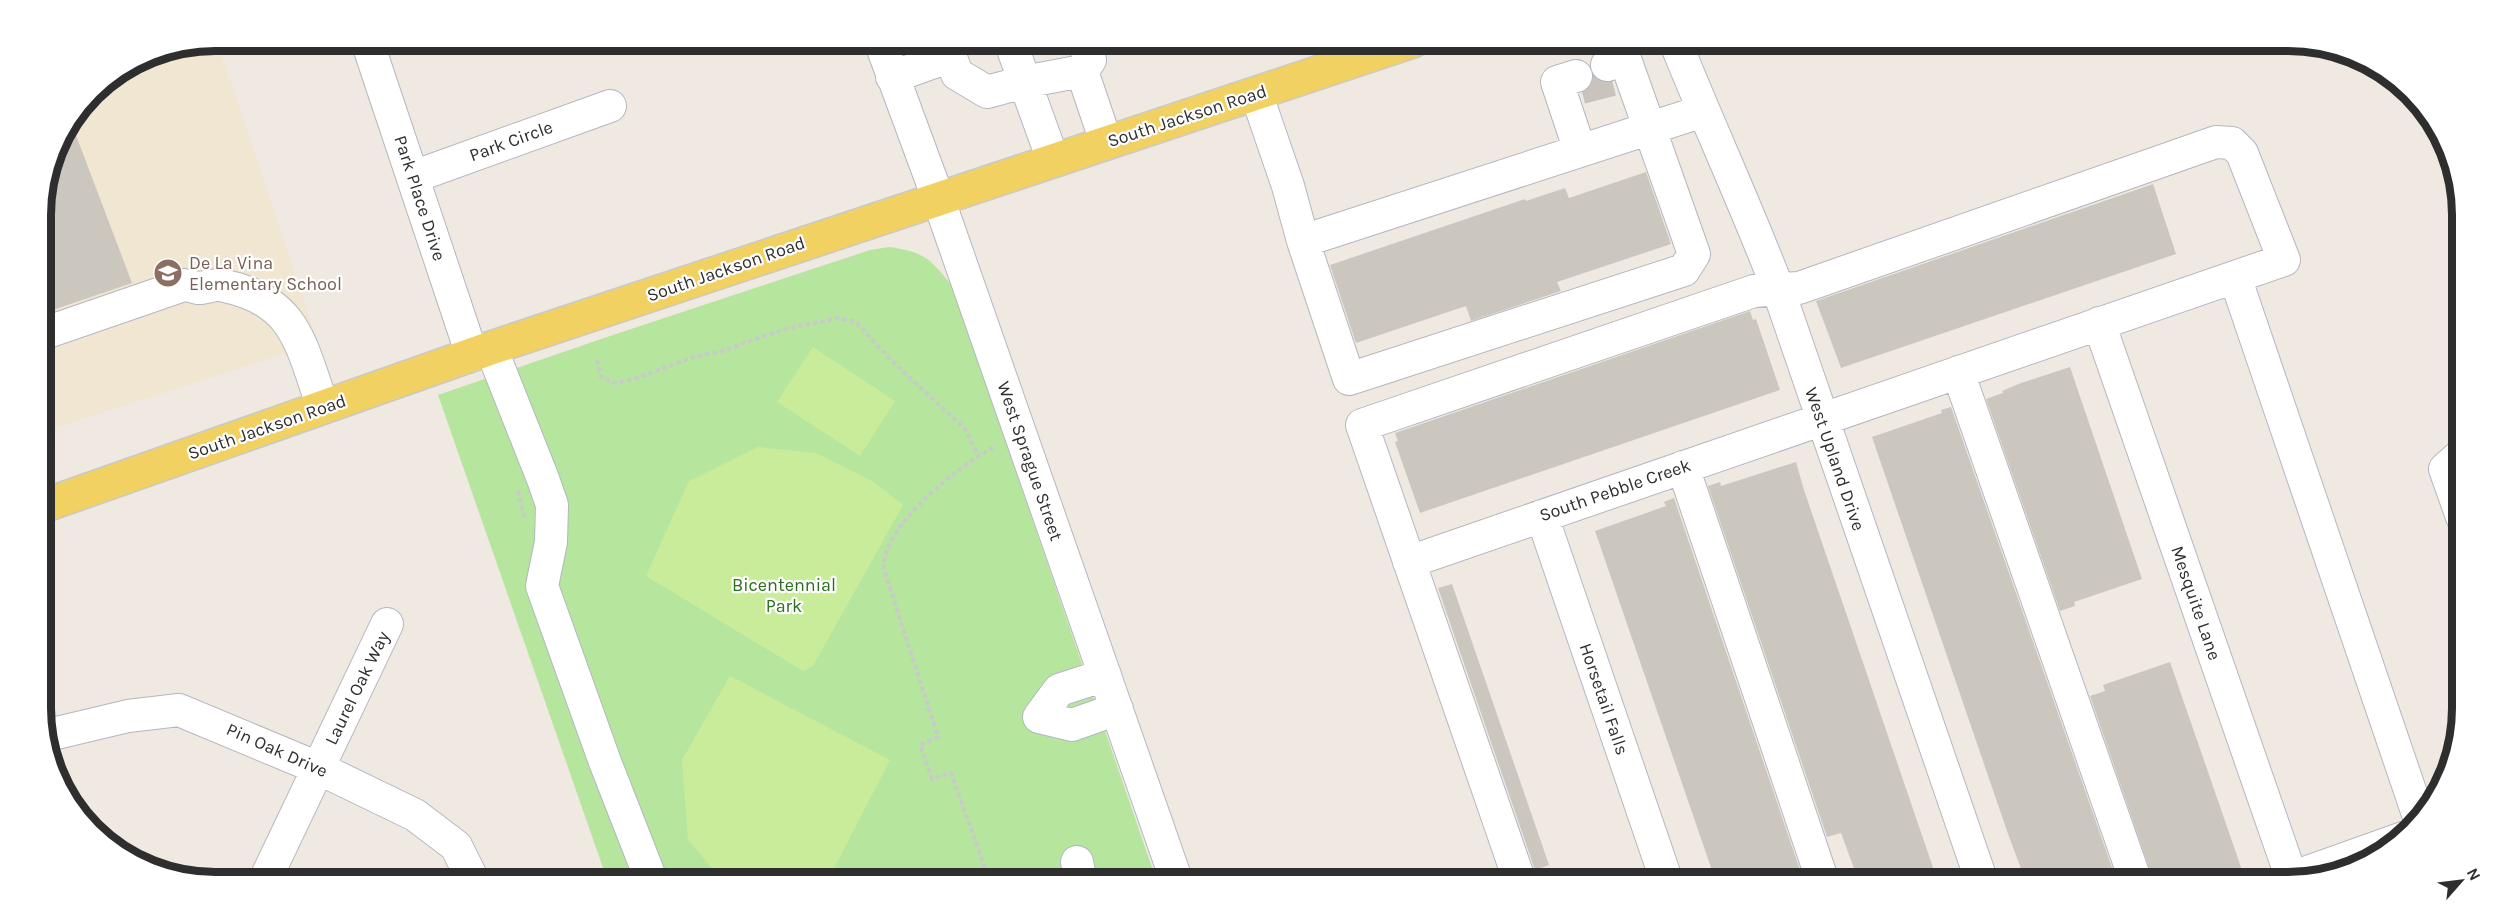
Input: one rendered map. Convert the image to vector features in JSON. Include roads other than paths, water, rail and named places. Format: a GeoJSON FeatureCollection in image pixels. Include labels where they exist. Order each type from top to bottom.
{"type":"FeatureCollection","features":[{"type":"Feature","properties":{"kind":"main road","name":"South Jackson Road"},"geometry":{"type":"LineString","coordinates":[[51,503],[481,351],[1380,51]]}},
{"type":"Feature","properties":{"kind":"street","name":"Park Place Drive"},"geometry":{"type":"LineString","coordinates":[[371,51],[413,177],[481,351],[543,479],[552,506],[551,542],[542,586],[605,762],[648,872]]}},
{"type":"Feature","properties":{"kind":"street","name":"West Sprague Street"},"geometry":{"type":"LineString","coordinates":[[884,51],[938,198],[1174,872]]}},
{"type":"Feature","properties":{"kind":"street"},"geometry":{"type":"LineString","coordinates":[[892,77],[942,51]]}},
{"type":"Feature","properties":{"kind":"street"},"geometry":{"type":"LineString","coordinates":[[949,51],[957,74],[987,92],[1082,71],[1090,60],[1087,51]]}},
{"type":"Feature","properties":{"kind":"street"},"geometry":{"type":"LineString","coordinates":[[1014,51],[1053,160]]}},
{"type":"Feature","properties":{"kind":"street","name":"West Upland Drive"},"geometry":{"type":"LineString","coordinates":[[1679,51],[1703,111],[1745,202],[1778,289],[1979,872]]}},
{"type":"Feature","properties":{"kind":"street"},"geometry":{"type":"LineString","coordinates":[[1082,71],[1106,142]]}},
{"type":"Feature","properties":{"kind":"street"},"geometry":{"type":"LineString","coordinates":[[1256,93],[1350,379],[1684,270],[1694,254],[1650,128],[1620,80]]}},
{"type":"Feature","properties":{"kind":"street"},"geometry":{"type":"LineString","coordinates":[[1574,95],[1580,151]]}},
{"type":"Feature","properties":{"kind":"street","name":"Park Circle"},"geometry":{"type":"LineString","coordinates":[[413,177],[610,106]]}},
{"type":"Feature","properties":{"kind":"street"},"geometry":{"type":"LineString","coordinates":[[1303,241],[1703,111]]}},
{"type":"Feature","properties":{"kind":"street","name":"South Pebble Creek"},"geometry":{"type":"LineString","coordinates":[[1409,562],[2284,260],[2242,153],[2232,143],[2216,142],[1799,288],[1778,289]]}},
{"type":"Feature","properties":{"kind":"street"},"geometry":{"type":"LineString","coordinates":[[2235,276],[2417,810]]}},
{"type":"Feature","properties":{"kind":"street"},"geometry":{"type":"LineString","coordinates":[[51,331],[184,285],[199,288],[222,285],[257,295],[272,304],[295,333],[323,407]]}},
{"type":"Feature","properties":{"kind":"street"},"geometry":{"type":"LineString","coordinates":[[51,346],[189,298],[199,288]]}},
{"type":"Feature","properties":{"kind":"street"},"geometry":{"type":"LineString","coordinates":[[1517,872],[1362,425],[1754,291],[1778,289]]}},
{"type":"Feature","properties":{"kind":"street","name":"Mesquite Lane"},"geometry":{"type":"LineString","coordinates":[[2099,323],[2285,872]]}},
{"type":"Feature","properties":{"kind":"street"},"geometry":{"type":"LineString","coordinates":[[1958,372],[2133,872]]}},
{"type":"Feature","properties":{"kind":"street"},"geometry":{"type":"LineString","coordinates":[[2452,463],[2445,469],[2452,489]]}},
{"type":"Feature","properties":{"kind":"street"},"geometry":{"type":"LineString","coordinates":[[1683,467],[1820,872]]}},
{"type":"Feature","properties":{"kind":"street","name":"Horsetail Falls"},"geometry":{"type":"LineString","coordinates":[[1542,516],[1664,872]]}},
{"type":"Feature","properties":{"kind":"street","name":"Laurel Oak Way"},"geometry":{"type":"LineString","coordinates":[[269,872],[387,624]]}},
{"type":"Feature","properties":{"kind":"street"},"geometry":{"type":"LineString","coordinates":[[1105,675],[1059,690],[1039,717],[1072,725],[1117,709]]}},
{"type":"Feature","properties":{"kind":"street","name":"Pin Oak Drive"},"geometry":{"type":"LineString","coordinates":[[53,730],[128,716],[179,710],[318,768],[415,815],[456,846],[469,872]]}},
{"type":"Feature","properties":{"kind":"street"},"geometry":{"type":"LineString","coordinates":[[2325,867],[2368,851]]}},
{"type":"Feature","properties":{"kind":"tunnel"},"geometry":{"type":"LineString","coordinates":[[1581,88],[1612,80]]}},
{"type":"Feature","properties":{"kind":"place","name":"De La Vina Elementary School"},"geometry":{"type":"Point","coordinates":[168,273]}},
{"type":"Feature","properties":{"kind":"park label","name":"Bicentennial Park"},"geometry":{"type":"Point","coordinates":[784,595]}}]}
